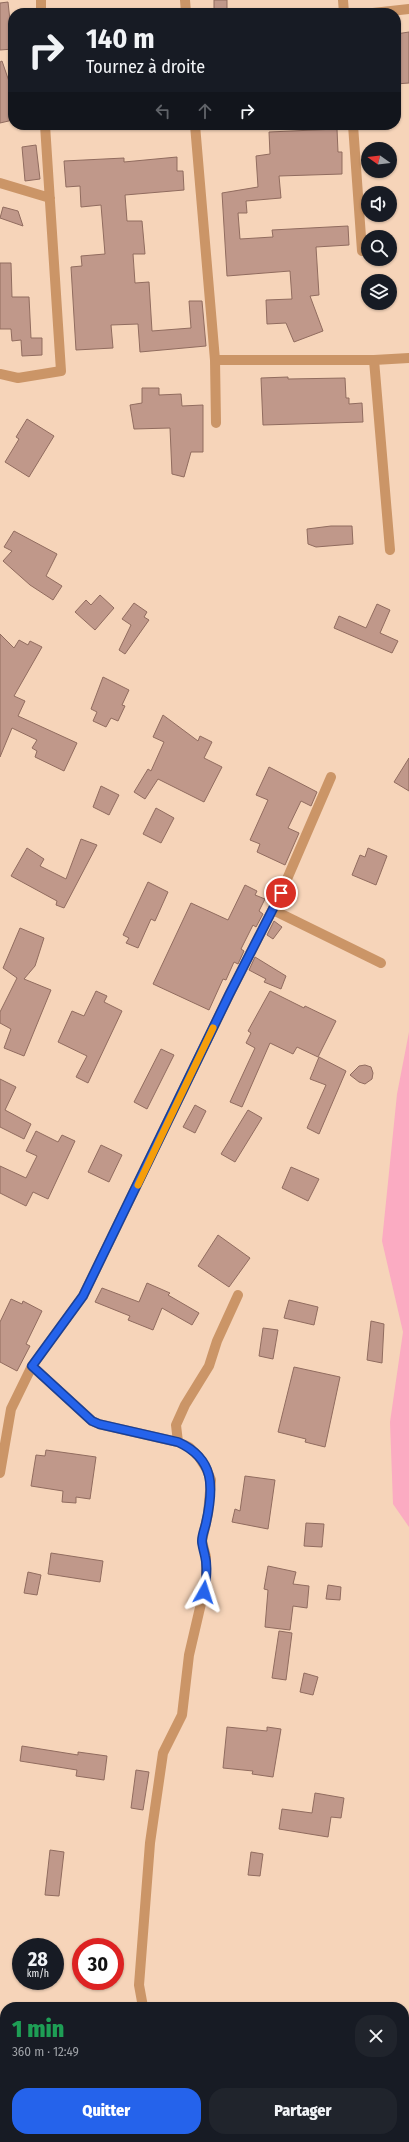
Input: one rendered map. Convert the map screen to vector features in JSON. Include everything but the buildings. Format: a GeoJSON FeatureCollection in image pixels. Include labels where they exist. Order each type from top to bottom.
{"type":"FeatureCollection","features":[{"type":"Feature","properties":{"kind":"street"},"geometry":{"type":"LineString","coordinates":[[0,374],[18,378],[61,371],[45,130]]}},
{"type":"Feature","properties":{"kind":"street"},"geometry":{"type":"LineString","coordinates":[[195,130],[215,360],[216,423]]}},
{"type":"Feature","properties":{"kind":"street"},"geometry":{"type":"LineString","coordinates":[[353,130],[361,237]]}},
{"type":"Feature","properties":{"kind":"street"},"geometry":{"type":"LineString","coordinates":[[0,183],[50,198]]}},
{"type":"Feature","properties":{"kind":"street"},"geometry":{"type":"LineString","coordinates":[[215,360],[374,360],[409,358]]}},
{"type":"Feature","properties":{"kind":"street"},"geometry":{"type":"LineString","coordinates":[[374,360],[390,550]]}},
{"type":"Feature","properties":{"kind":"street"},"geometry":{"type":"LineString","coordinates":[[0,1473],[11,1409],[32,1366],[83,1296],[229,995],[273,910],[331,777]]}},
{"type":"Feature","properties":{"kind":"street"},"geometry":{"type":"LineString","coordinates":[[273,910],[381,963]]}},
{"type":"Feature","properties":{"kind":"street"},"geometry":{"type":"LineString","coordinates":[[178,1442],[176,1425],[185,1405],[209,1366],[217,1341],[238,1295]]}},
{"type":"Feature","properties":{"kind":"street"},"geometry":{"type":"LineString","coordinates":[[32,1366],[92,1421],[99,1424],[178,1442],[190,1447],[199,1457],[211,1480],[208,1514],[202,1541],[206,1557],[206,1582],[189,1655],[182,1715],[163,1753],[150,1842],[139,1985],[143,2002]]}},
{"type":"Feature","properties":{"kind":"shaded area"},"geometry":{"type":"Polygon","coordinates":[[[409,1032],[409,1527],[393,1504],[390,1422],[403,1332],[382,1241],[397,1094],[409,1032]]]}},
{"type":"Feature","properties":{"kind":"slow traffic"},"geometry":{"type":"LineString","coordinates":[[138,1185],[213,1028]]}},
{"type":"Feature","properties":{"kind":"route"},"geometry":{"type":"LineString","coordinates":[[204,1592],[206,1582],[206,1557],[202,1541],[208,1514],[211,1480],[199,1457],[190,1447],[178,1442],[99,1424],[92,1421],[78,1410],[62,1393],[32,1366],[83,1296],[229,995],[281,893]]}}]}
